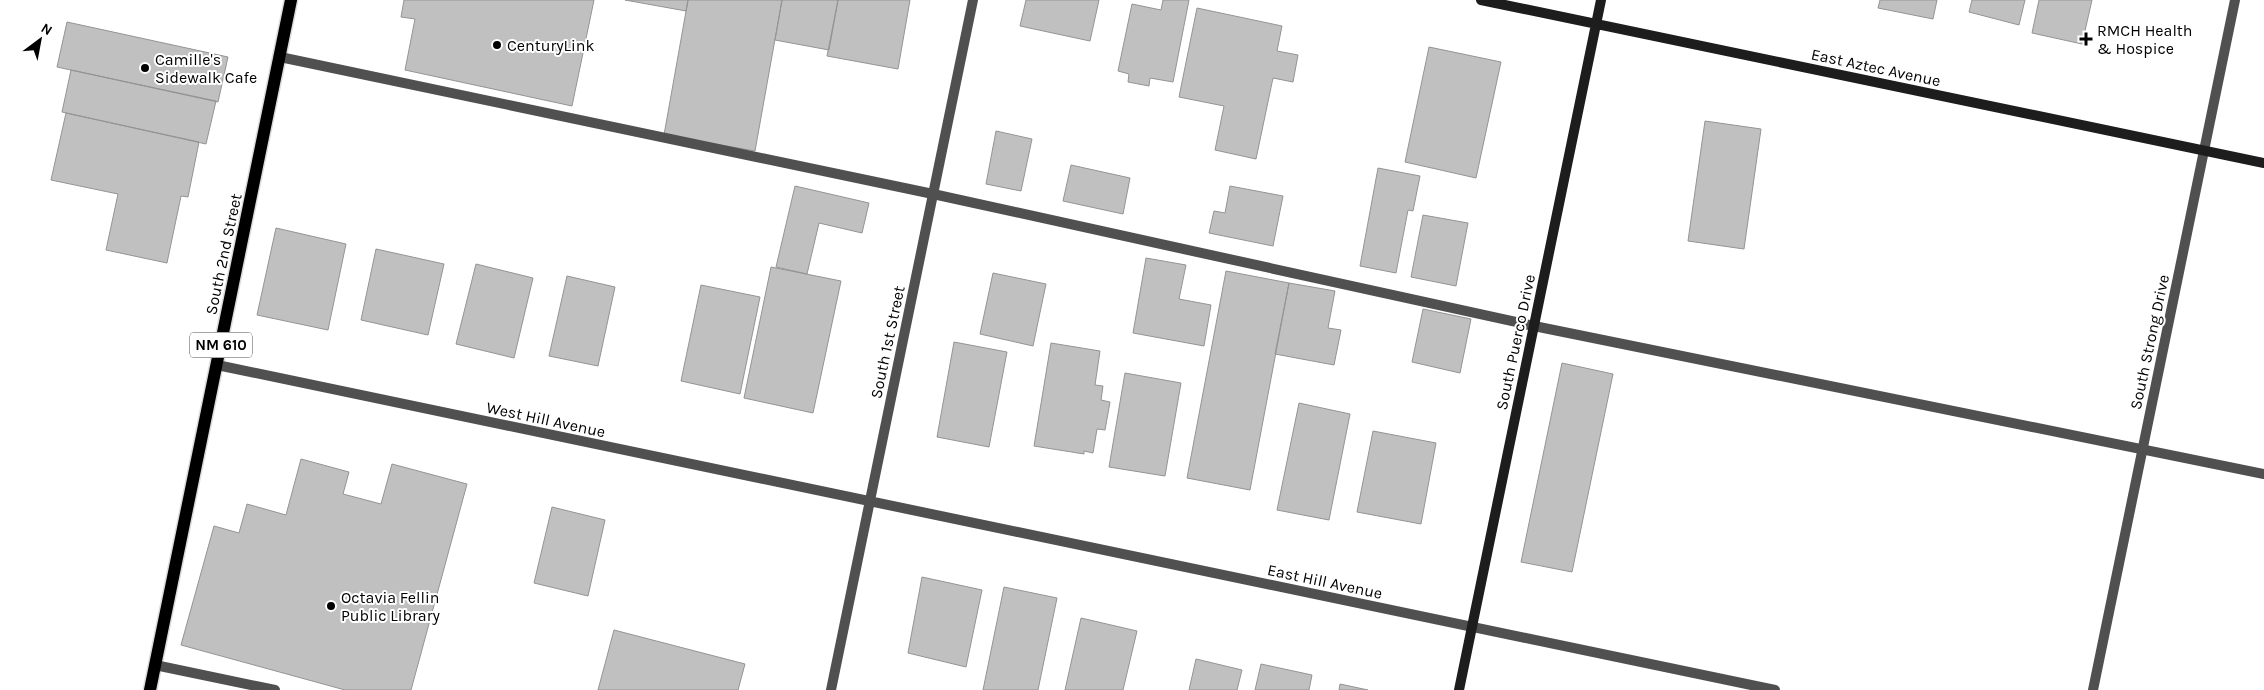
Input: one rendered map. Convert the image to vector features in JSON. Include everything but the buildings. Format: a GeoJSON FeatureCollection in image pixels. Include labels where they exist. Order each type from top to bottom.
{"type":"FeatureCollection","features":[{"type":"Feature","properties":{"kind":"main road","name":"South 2nd Street"},"geometry":{"type":"LineString","coordinates":[[150,690],[291,0]]}},
{"type":"Feature","properties":{"kind":"main road","name":"East Aztec Avenue"},"geometry":{"type":"LineString","coordinates":[[1481,0],[2264,163]]}},
{"type":"Feature","properties":{"kind":"main road","name":"South Puerco Drive"},"geometry":{"type":"LineString","coordinates":[[1459,690],[1601,0]]}},
{"type":"Feature","properties":{"kind":"street","name":"South 1st Street"},"geometry":{"type":"LineString","coordinates":[[831,690],[973,0]]}},
{"type":"Feature","properties":{"kind":"street","name":"South Strong Drive"},"geometry":{"type":"LineString","coordinates":[[2093,690],[2235,0]]}},
{"type":"Feature","properties":{"kind":"street"},"geometry":{"type":"LineString","coordinates":[[280,57],[933,194],[1534,326],[2264,474]]}},
{"type":"Feature","properties":{"kind":"street","name":"West Hill Avenue"},"geometry":{"type":"LineString","coordinates":[[216,365],[870,501]]}},
{"type":"Feature","properties":{"kind":"street","name":"East Hill Avenue"},"geometry":{"type":"LineString","coordinates":[[870,501],[1775,690]]}},
{"type":"Feature","properties":{"kind":"street"},"geometry":{"type":"LineString","coordinates":[[155,665],[275,690]]}},
{"type":"Feature","properties":{"kind":"place","name":"RMCH Health & Hospice"},"geometry":{"type":"Point","coordinates":[2086,39]}},
{"type":"Feature","properties":{"kind":"place","name":"CenturyLink"},"geometry":{"type":"Point","coordinates":[497,45]}},
{"type":"Feature","properties":{"kind":"place","name":"Camille's Sidewalk Cafe"},"geometry":{"type":"Point","coordinates":[145,68]}},
{"type":"Feature","properties":{"kind":"place","name":"Octavia Fellin Public Library"},"geometry":{"type":"Point","coordinates":[331,606]}}]}
